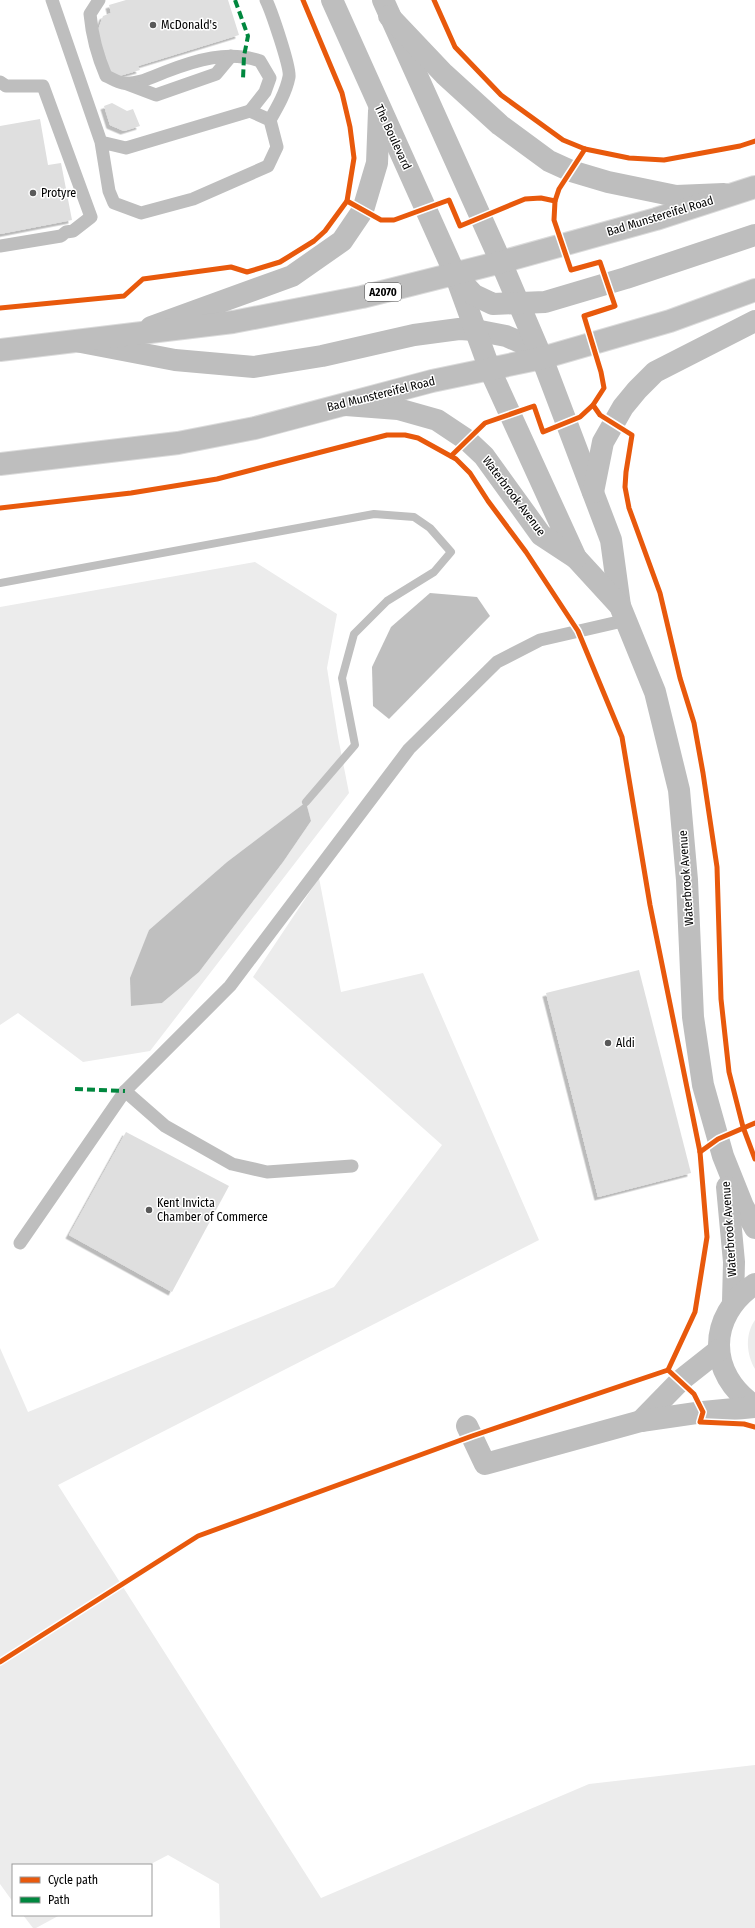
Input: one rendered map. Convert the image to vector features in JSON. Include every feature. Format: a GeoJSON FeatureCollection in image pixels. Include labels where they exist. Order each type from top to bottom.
{"type":"FeatureCollection","features":[{"type":"Feature","properties":{"kind":"main road","name":"The Boulevard"},"geometry":{"type":"LineString","coordinates":[[332,0],[379,108],[455,274]]}},
{"type":"Feature","properties":{"kind":"main road"},"geometry":{"type":"LineString","coordinates":[[386,8],[444,74],[500,125],[549,161],[571,171],[608,182],[676,196],[734,193]]}},
{"type":"Feature","properties":{"kind":"main road"},"geometry":{"type":"LineString","coordinates":[[386,8],[501,262]]}},
{"type":"Feature","properties":{"kind":"main road"},"geometry":{"type":"LineString","coordinates":[[133,334],[292,276],[342,241],[363,210],[377,163],[379,108]]}},
{"type":"Feature","properties":{"kind":"main road","name":"Bad Munstereifel Road"},"geometry":{"type":"LineString","coordinates":[[0,350],[233,322],[362,297],[501,262],[656,219],[755,186]]}},
{"type":"Feature","properties":{"kind":"main road"},"geometry":{"type":"LineString","coordinates":[[455,274],[474,295],[492,304],[545,302],[626,278],[755,235]]}},
{"type":"Feature","properties":{"kind":"main road","name":"Waterbrook Avenue"},"geometry":{"type":"LineString","coordinates":[[501,262],[542,358],[611,540],[624,613],[655,692],[679,790],[687,880],[692,1016],[703,1085],[723,1156],[743,1206],[755,1228]]}},
{"type":"Feature","properties":{"kind":"main road","name":"Waterbrook Avenue"},"geometry":{"type":"LineString","coordinates":[[455,274],[490,370],[576,558]]}},
{"type":"Feature","properties":{"kind":"main road","name":"Bad Munstereifel Road"},"geometry":{"type":"LineString","coordinates":[[0,464],[178,444],[255,428],[432,381],[542,358],[670,321],[755,290]]}},
{"type":"Feature","properties":{"kind":"main road"},"geometry":{"type":"LineString","coordinates":[[593,492],[604,442],[623,407],[637,390],[655,372],[755,321]]}},
{"type":"Feature","properties":{"kind":"main road"},"geometry":{"type":"LineString","coordinates":[[74,341],[175,360],[254,367],[322,356],[414,335],[459,329],[475,330],[506,336],[527,345],[542,358]]}},
{"type":"Feature","properties":{"kind":"main road","name":"Waterbrook Avenue"},"geometry":{"type":"LineString","coordinates":[[338,405],[398,409],[437,420],[467,440],[484,456],[541,535],[576,558],[624,613]]}},
{"type":"Feature","properties":{"kind":"main road","name":"Waterbrook Avenue"},"geometry":{"type":"LineString","coordinates":[[723,1156],[731,1220],[733,1302]]}},
{"type":"Feature","properties":{"kind":"main road"},"geometry":{"type":"LineString","coordinates":[[755,1284],[733,1302],[725,1316],[720,1333],[719,1350],[722,1368],[731,1384],[742,1397],[755,1407]]}},
{"type":"Feature","properties":{"kind":"main road"},"geometry":{"type":"LineString","coordinates":[[641,1421],[681,1380],[719,1350]]}},
{"type":"Feature","properties":{"kind":"main road"},"geometry":{"type":"LineString","coordinates":[[467,1426],[484,1464],[641,1421],[755,1407]]}},
{"type":"Feature","properties":{"kind":"lane"},"geometry":{"type":"LineString","coordinates":[[52,0],[101,142],[109,191],[114,203],[141,213],[193,199],[268,166],[277,147],[270,120],[279,105],[289,75],[283,51],[266,0]]}},
{"type":"Feature","properties":{"kind":"lane"},"geometry":{"type":"LineString","coordinates":[[99,0],[90,14],[91,33],[97,57],[106,76],[156,95],[216,74],[231,56]]}},
{"type":"Feature","properties":{"kind":"lane"},"geometry":{"type":"LineString","coordinates":[[101,142],[126,148],[250,111],[265,92],[270,78],[260,61],[244,56],[218,56],[187,64],[143,81],[123,83]]}},
{"type":"Feature","properties":{"kind":"lane"},"geometry":{"type":"LineString","coordinates":[[0,82],[6,86],[43,86],[91,217],[73,230],[66,232],[61,236],[0,246]]}},
{"type":"Feature","properties":{"kind":"lane"},"geometry":{"type":"LineString","coordinates":[[250,111],[270,120]]}},
{"type":"Feature","properties":{"kind":"lane"},"geometry":{"type":"LineString","coordinates":[[20,1243],[125,1091],[230,986],[409,749],[497,662],[540,640],[624,613]]}},
{"type":"Feature","properties":{"kind":"lane"},"geometry":{"type":"LineString","coordinates":[[125,1091],[165,1126],[232,1164],[267,1172],[352,1166]]}},
{"type":"Feature","properties":{"kind":"shaded area"},"geometry":{"type":"Polygon","coordinates":[[[255,562],[337,614],[327,668],[349,793],[150,1051],[83,1062],[18,1013],[0,1025],[0,607],[255,562]],[[306,802],[227,862],[149,930],[131,1006],[162,1003],[199,972],[283,862],[311,821],[306,802]]]}},
{"type":"Feature","properties":{"kind":"shaded area"},"geometry":{"type":"Polygon","coordinates":[[[430,593],[477,597],[490,616],[389,719],[373,706],[372,667],[391,627],[430,593]]]}},
{"type":"Feature","properties":{"kind":"shaded area"},"geometry":{"type":"Polygon","coordinates":[[[306,802],[311,821],[283,862],[199,972],[162,1003],[131,1006],[130,978],[149,930],[227,862],[306,802]]]}},
{"type":"Feature","properties":{"kind":"shaded area"},"geometry":{"type":"Polygon","coordinates":[[[319,878],[341,992],[423,973],[539,1240],[58,1485],[321,1898],[589,1784],[755,1765],[755,1928],[220,1928],[219,1884],[168,1855],[151,1864],[12,1864],[12,1901],[0,1884],[0,1348],[28,1412],[334,1287],[442,1145],[253,977],[319,878]]]}},
{"type":"Feature","properties":{"kind":"shaded area"},"geometry":{"type":"Polygon","coordinates":[[[755,1320],[755,1369],[748,1351],[748,1338],[755,1320]]]}},
{"type":"Feature","properties":{"kind":"shaded area"},"geometry":{"type":"Polygon","coordinates":[[[24,1916],[58,1916],[36,1928],[33,1928],[24,1916]]]}},
{"type":"Feature","properties":{"kind":"building"},"geometry":{"type":"Polygon","coordinates":[[[126,0],[228,0],[239,35],[138,66],[140,70],[119,76],[111,72],[97,33],[103,16],[111,13],[109,5],[126,0]]]}},
{"type":"Feature","properties":{"kind":"building"},"geometry":{"type":"Polygon","coordinates":[[[112,103],[127,111],[133,109],[140,126],[124,131],[110,125],[104,106],[112,103]]]}},
{"type":"Feature","properties":{"kind":"building","name":"Protyre"},"geometry":{"type":"Polygon","coordinates":[[[40,119],[48,165],[61,163],[72,220],[0,234],[0,126],[40,119]]]}},
{"type":"Feature","properties":{"kind":"building","name":"Aldi"},"geometry":{"type":"Polygon","coordinates":[[[639,970],[691,1173],[598,1197],[546,993],[639,970]]]}},
{"type":"Feature","properties":{"kind":"building","name":"Kent Invicta Chamber of Commerce"},"geometry":{"type":"Polygon","coordinates":[[[126,1132],[229,1186],[172,1292],[69,1235],[126,1132]]]}},
{"type":"Feature","properties":{"kind":"waterway"},"geometry":{"type":"LineString","coordinates":[[0,583],[374,514],[414,517],[430,528],[451,552],[434,572],[387,601],[354,634],[342,678],[355,745],[306,802]]}},
{"type":"Feature","properties":{"kind":"marked path"},"geometry":{"type":"LineString","coordinates":[[235,0],[248,36],[244,56],[243,79]]}},
{"type":"Feature","properties":{"kind":"marked path"},"geometry":{"type":"LineString","coordinates":[[75,1089],[125,1091]]}},
{"type":"Feature","properties":{"kind":"cycle path"},"geometry":{"type":"LineString","coordinates":[[0,308],[124,296],[143,279],[231,267],[247,272],[280,262],[314,241],[325,231],[347,201],[354,158],[350,127],[342,93],[303,0]]}},
{"type":"Feature","properties":{"kind":"cycle path"},"geometry":{"type":"LineString","coordinates":[[434,0],[455,47],[501,95],[563,140],[585,149],[629,158],[664,160],[740,146],[755,141]]}},
{"type":"Feature","properties":{"kind":"cycle path"},"geometry":{"type":"LineString","coordinates":[[347,201],[381,220],[394,220],[449,200],[460,226],[525,199],[541,198],[555,201],[559,189],[585,149]]}},
{"type":"Feature","properties":{"kind":"cycle path"},"geometry":{"type":"LineString","coordinates":[[555,201],[554,220],[571,270],[600,262],[615,306],[584,316],[601,372],[604,388],[593,405],[600,415],[632,435],[625,487],[629,508],[660,593],[680,678],[694,723],[717,867],[721,999],[729,1072],[743,1127],[755,1159]]}},
{"type":"Feature","properties":{"kind":"cycle path"},"geometry":{"type":"LineString","coordinates":[[451,456],[485,423],[534,406],[543,432],[580,417],[593,405]]}},
{"type":"Feature","properties":{"kind":"cycle path"},"geometry":{"type":"LineString","coordinates":[[0,508],[131,493],[217,479],[387,435],[405,435],[418,438],[456,459],[470,473],[488,501],[526,552],[578,631],[622,737],[650,905],[700,1152],[707,1237],[695,1312],[668,1370],[472,1436],[198,1536],[0,1662]]}},
{"type":"Feature","properties":{"kind":"cycle path"},"geometry":{"type":"LineString","coordinates":[[700,1152],[718,1139],[755,1123]]}},
{"type":"Feature","properties":{"kind":"cycle path"},"geometry":{"type":"LineString","coordinates":[[668,1370],[694,1394],[703,1412],[700,1422],[744,1424],[755,1427]]}},
{"type":"Feature","properties":{"kind":"place","name":"McDonald's"},"geometry":{"type":"Point","coordinates":[153,25]}},
{"type":"Feature","properties":{"kind":"place","name":"Protyre"},"geometry":{"type":"Point","coordinates":[33,193]}},
{"type":"Feature","properties":{"kind":"place","name":"Aldi"},"geometry":{"type":"Point","coordinates":[608,1043]}},
{"type":"Feature","properties":{"kind":"place","name":"Kent Invicta Chamber of Commerce"},"geometry":{"type":"Point","coordinates":[149,1210]}}]}
